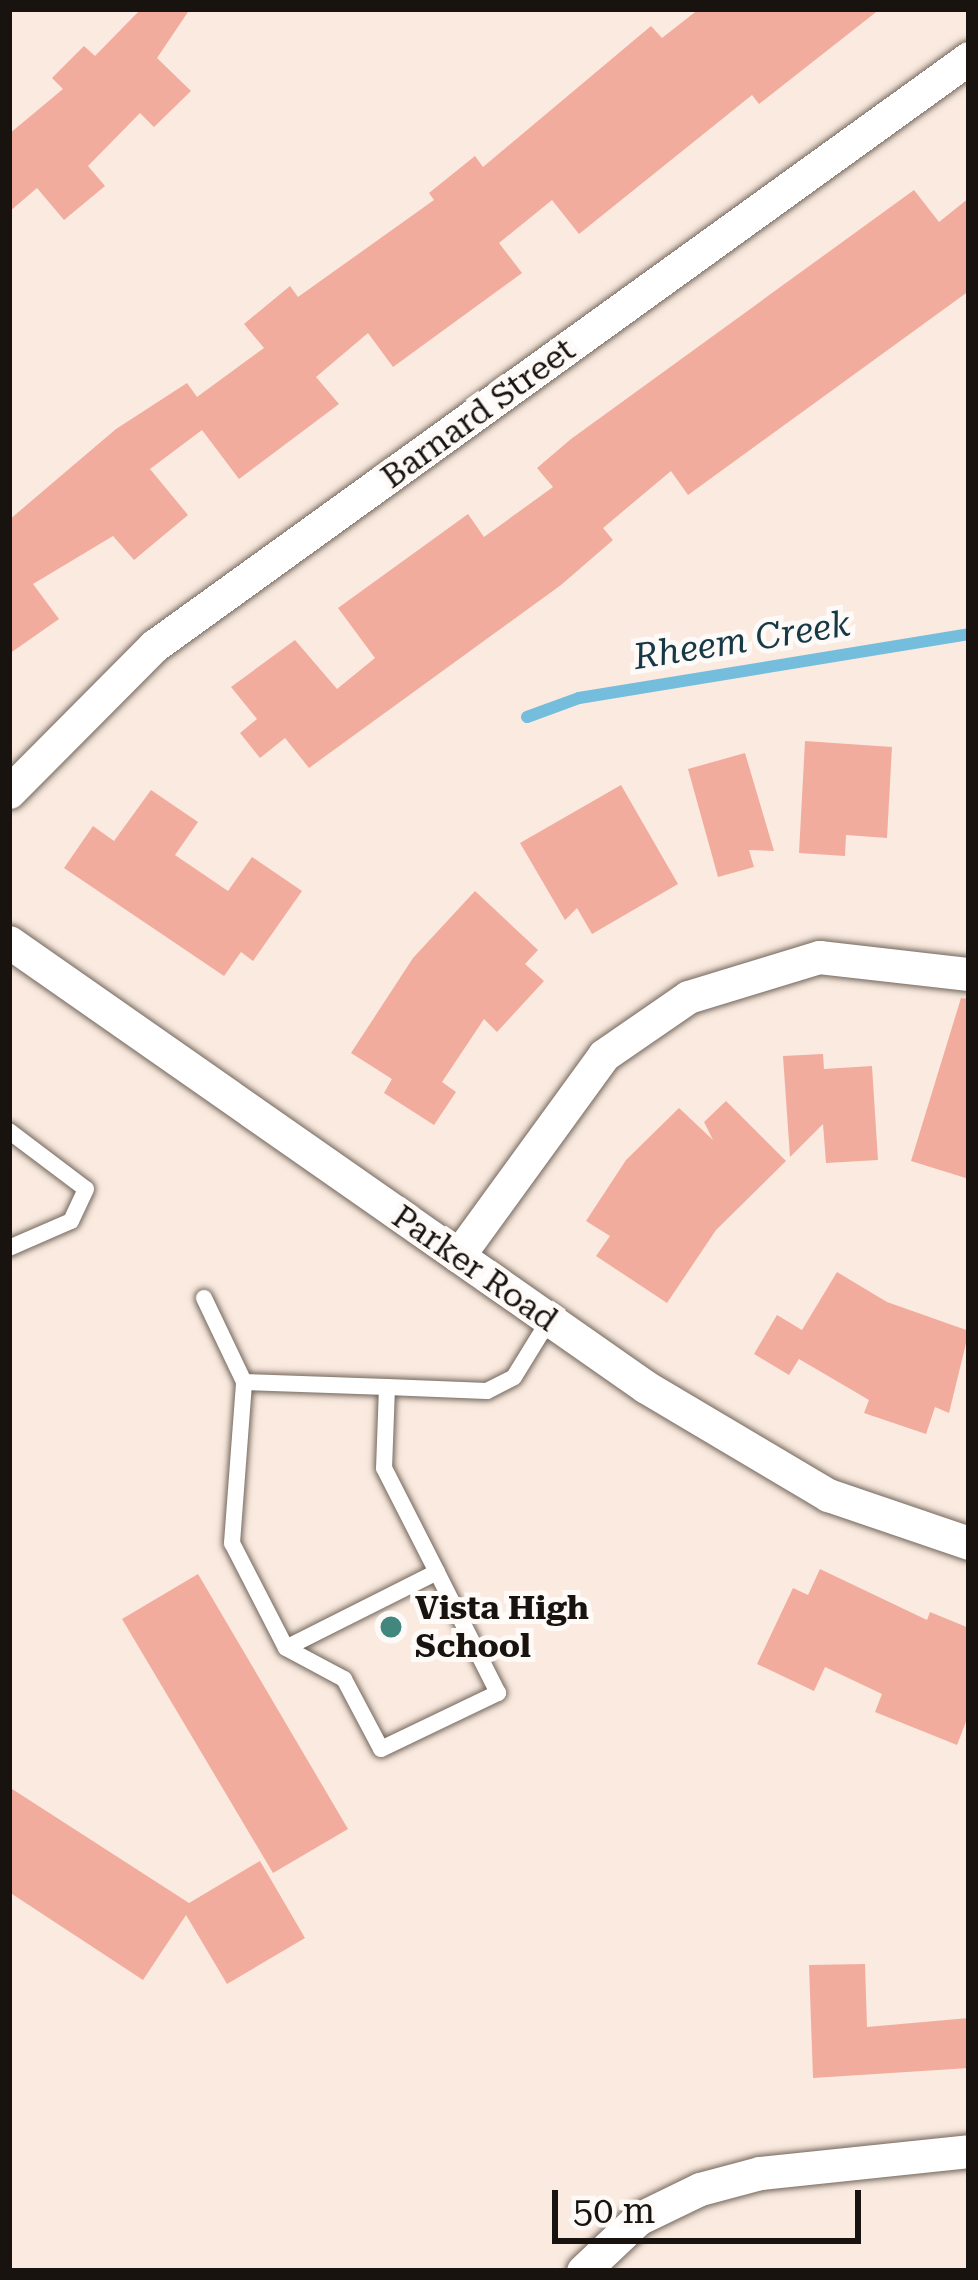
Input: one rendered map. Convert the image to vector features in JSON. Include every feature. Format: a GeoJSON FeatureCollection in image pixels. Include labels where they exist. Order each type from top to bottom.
{"type":"FeatureCollection","features":[{"type":"Feature","properties":{"kind":"street","name":"Barnard Street"},"geometry":{"type":"LineString","coordinates":[[9,792],[154,646],[969,58]]}},
{"type":"Feature","properties":{"kind":"street","name":"Parker Road"},"geometry":{"type":"LineString","coordinates":[[9,942],[549,1320],[828,1495],[969,1543]]}},
{"type":"Feature","properties":{"kind":"street"},"geometry":{"type":"LineString","coordinates":[[458,1256],[604,1055],[688,997],[819,957],[969,974]]}},
{"type":"Feature","properties":{"kind":"street"},"geometry":{"type":"LineString","coordinates":[[583,2271],[638,2218],[700,2189],[760,2173],[969,2152]]}},
{"type":"Feature","properties":{"kind":"lane"},"geometry":{"type":"LineString","coordinates":[[9,1131],[86,1189],[71,1221],[9,1248]]}},
{"type":"Feature","properties":{"kind":"lane"},"geometry":{"type":"LineString","coordinates":[[204,1298],[244,1382],[232,1543],[286,1648],[344,1679],[381,1749],[498,1693],[384,1468],[387,1387]]}},
{"type":"Feature","properties":{"kind":"lane"},"geometry":{"type":"LineString","coordinates":[[244,1382],[487,1390],[514,1377],[549,1320]]}},
{"type":"Feature","properties":{"kind":"lane"},"geometry":{"type":"LineString","coordinates":[[286,1648],[437,1572]]}},
{"type":"Feature","properties":{"kind":"building"},"geometry":{"type":"Polygon","coordinates":[[[141,9],[190,9],[157,58],[191,91],[154,127],[140,113],[88,166],[105,186],[64,220],[37,188],[9,212],[9,134],[63,89],[52,78],[84,46],[95,56],[141,9]]]}},
{"type":"Feature","properties":{"kind":"building"},"geometry":{"type":"Polygon","coordinates":[[[699,9],[880,9],[759,104],[752,95],[579,234],[552,200],[499,243],[522,273],[393,367],[368,333],[316,377],[339,404],[239,479],[202,430],[150,469],[188,515],[134,560],[113,536],[33,584],[59,619],[9,654],[9,520],[116,429],[187,383],[197,397],[264,348],[244,324],[290,286],[298,297],[434,200],[429,193],[475,156],[483,167],[651,26],[662,38],[699,9]]]}},
{"type":"Feature","properties":{"kind":"building"},"geometry":{"type":"Polygon","coordinates":[[[914,190],[939,222],[969,198],[969,291],[688,495],[671,471],[603,528],[613,540],[561,585],[309,768],[285,738],[260,758],[240,733],[257,719],[231,687],[295,640],[337,689],[375,658],[338,608],[468,514],[484,537],[553,487],[537,468],[571,439],[914,190]]]}},
{"type":"Feature","properties":{"kind":"building"},"geometry":{"type":"Polygon","coordinates":[[[805,741],[892,747],[887,838],[846,835],[845,856],[799,853],[805,741]]]}},
{"type":"Feature","properties":{"kind":"building"},"geometry":{"type":"Polygon","coordinates":[[[745,753],[774,851],[749,850],[754,867],[718,877],[688,769],[745,753]]]}},
{"type":"Feature","properties":{"kind":"building"},"geometry":{"type":"Polygon","coordinates":[[[621,785],[678,884],[592,934],[577,908],[565,920],[520,843],[621,785]]]}},
{"type":"Feature","properties":{"kind":"building"},"geometry":{"type":"Polygon","coordinates":[[[151,790],[198,822],[175,855],[228,891],[252,857],[302,891],[253,961],[241,952],[224,976],[64,868],[93,826],[114,841],[151,790]]]}},
{"type":"Feature","properties":{"kind":"building"},"geometry":{"type":"Polygon","coordinates":[[[475,891],[538,950],[525,964],[544,981],[497,1032],[484,1019],[442,1082],[456,1092],[434,1125],[384,1093],[392,1079],[351,1053],[413,958],[475,891]]]}},
{"type":"Feature","properties":{"kind":"building"},"geometry":{"type":"Polygon","coordinates":[[[961,998],[969,999],[969,1179],[911,1161],[961,998]]]}},
{"type":"Feature","properties":{"kind":"building"},"geometry":{"type":"Polygon","coordinates":[[[823,1054],[824,1069],[872,1066],[878,1160],[826,1163],[823,1124],[790,1157],[783,1056],[823,1054]]]}},
{"type":"Feature","properties":{"kind":"building"},"geometry":{"type":"Polygon","coordinates":[[[726,1101],[786,1161],[716,1230],[667,1303],[596,1256],[610,1236],[586,1221],[626,1160],[679,1108],[713,1140],[704,1122],[726,1101]]]}},
{"type":"Feature","properties":{"kind":"building"},"geometry":{"type":"Polygon","coordinates":[[[837,1272],[887,1302],[969,1331],[949,1413],[935,1407],[926,1434],[864,1413],[869,1400],[799,1359],[789,1375],[754,1354],[777,1315],[802,1330],[837,1272]]]}},
{"type":"Feature","properties":{"kind":"building"},"geometry":{"type":"Polygon","coordinates":[[[820,1569],[927,1620],[930,1612],[969,1628],[969,1714],[957,1745],[875,1712],[882,1694],[825,1667],[814,1691],[757,1664],[793,1588],[808,1595],[820,1569]]]}},
{"type":"Feature","properties":{"kind":"building"},"geometry":{"type":"Polygon","coordinates":[[[198,1574],[348,1829],[273,1873],[122,1619],[198,1574]]]}},
{"type":"Feature","properties":{"kind":"building"},"geometry":{"type":"Polygon","coordinates":[[[9,1787],[189,1903],[260,1861],[305,1938],[227,1984],[186,1915],[143,1980],[9,1892],[9,1787]]]}},
{"type":"Feature","properties":{"kind":"building"},"geometry":{"type":"Polygon","coordinates":[[[865,1964],[867,2027],[969,2018],[969,2068],[813,2078],[809,1965],[865,1964]]]}},
{"type":"Feature","properties":{"kind":"waterway","name":"Rheem Creek"},"geometry":{"type":"LineString","coordinates":[[527,717],[579,698],[969,634]]}},
{"type":"Feature","properties":{"kind":"place","name":"Vista High School"},"geometry":{"type":"Point","coordinates":[391,1627]}}]}
